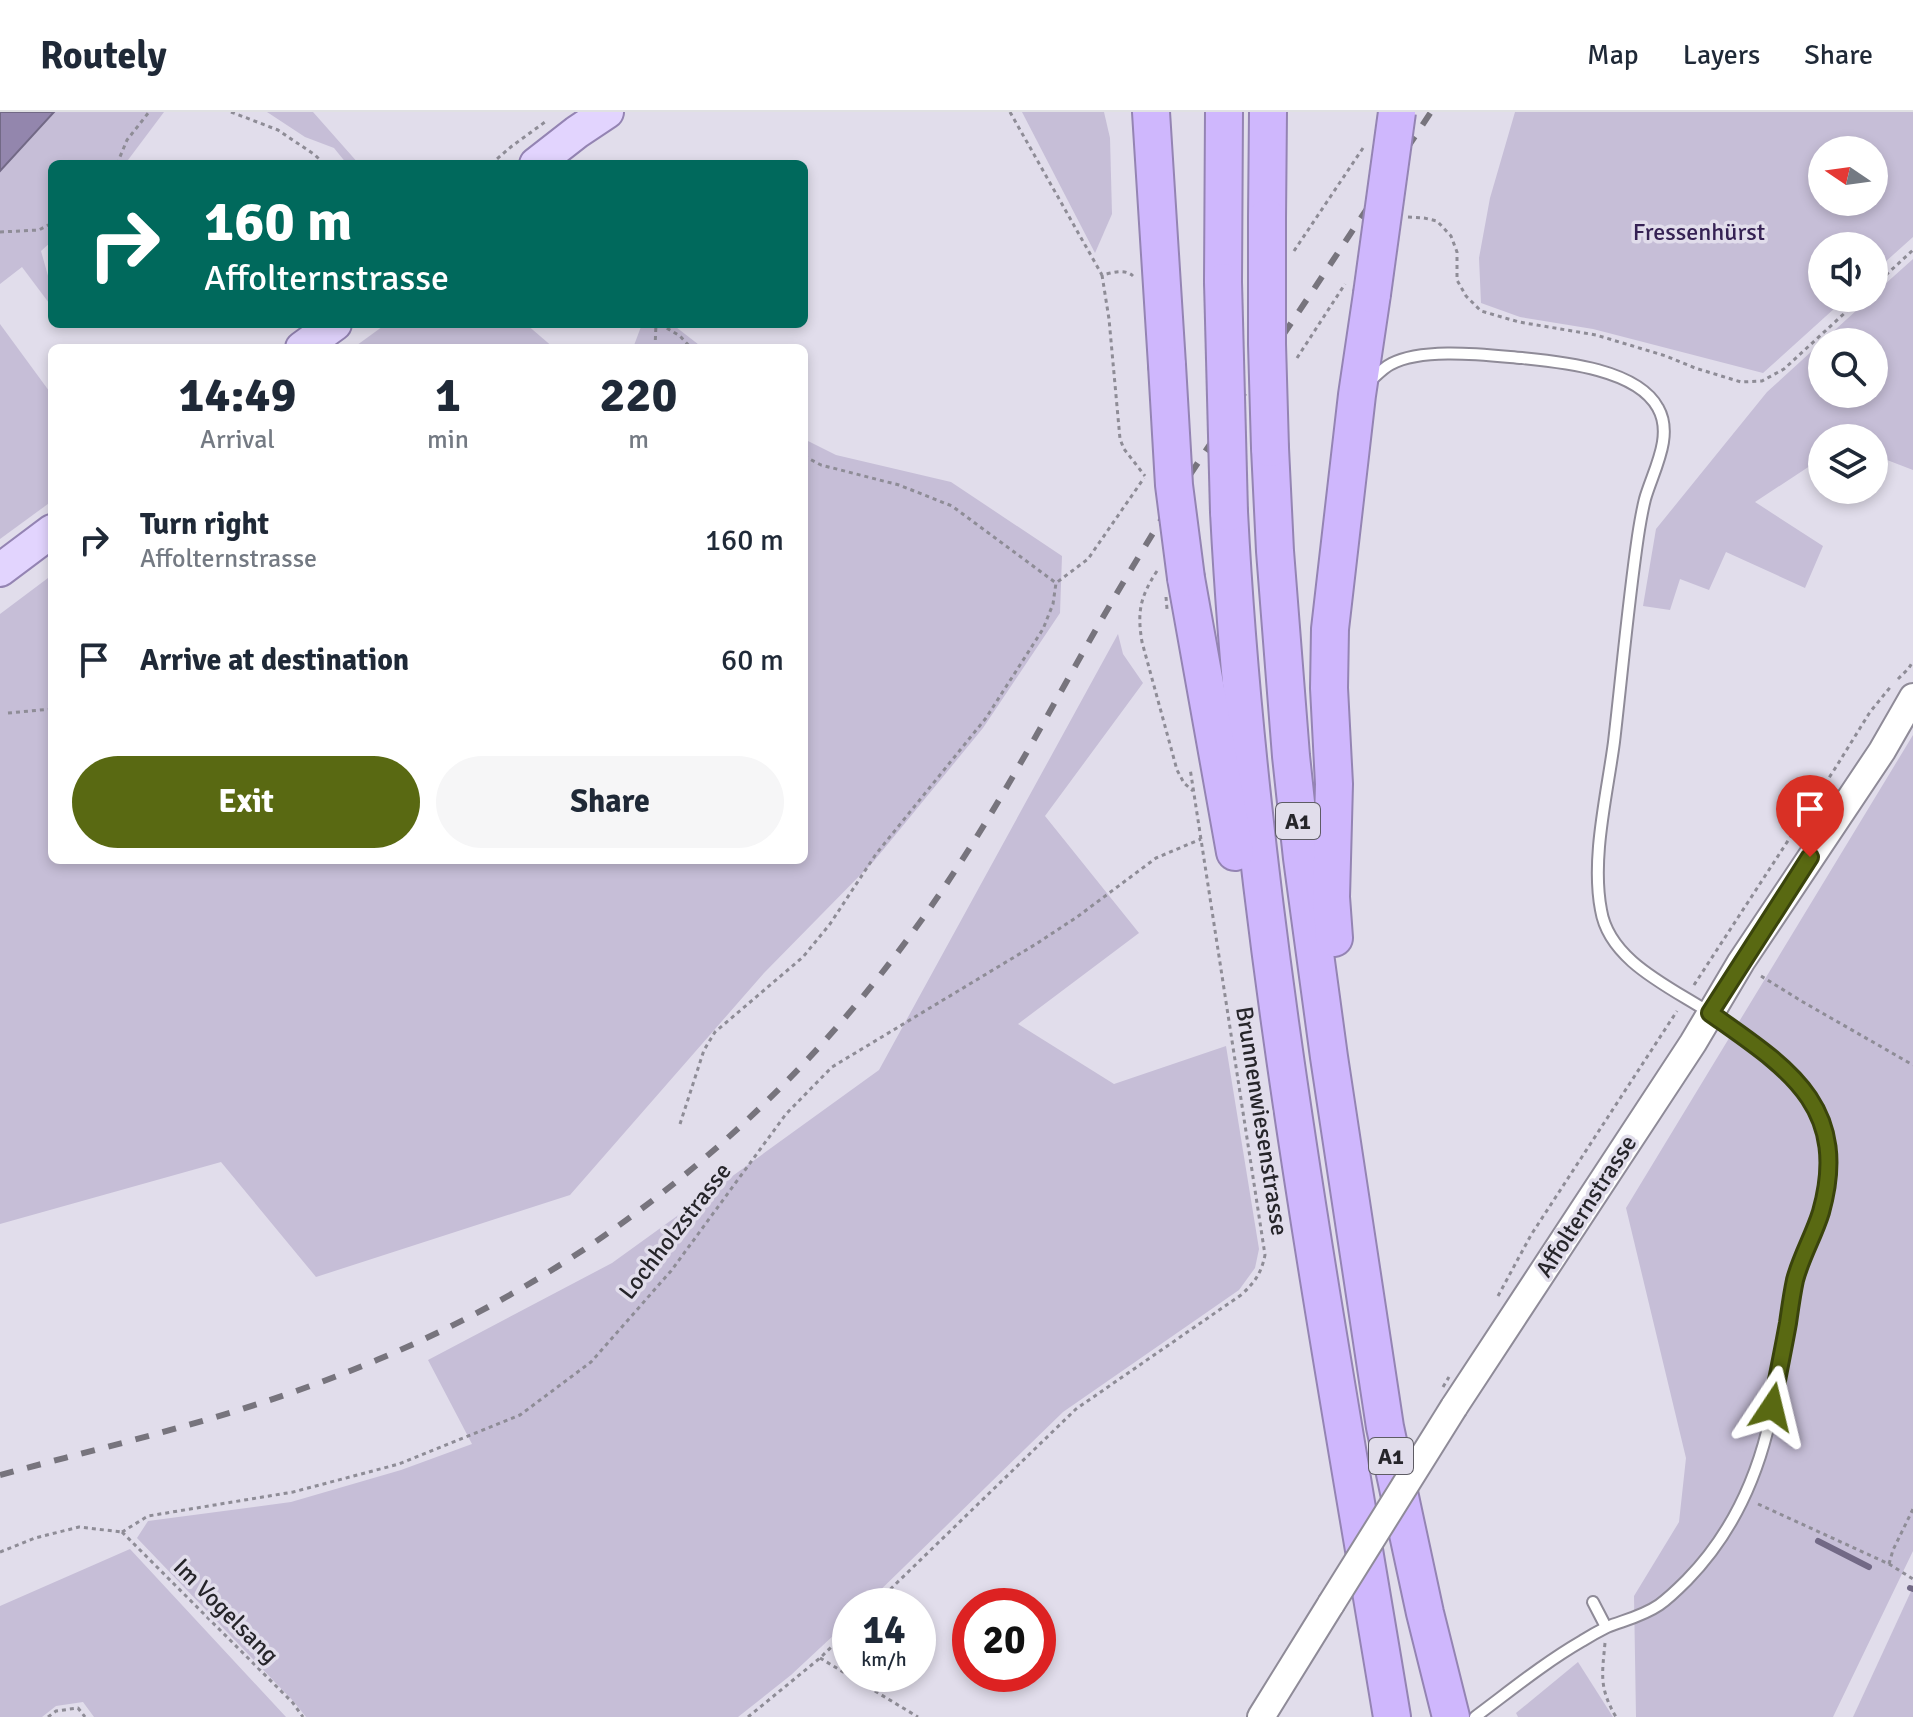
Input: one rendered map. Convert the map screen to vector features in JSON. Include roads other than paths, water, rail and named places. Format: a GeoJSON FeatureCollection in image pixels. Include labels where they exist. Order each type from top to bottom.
{"type":"FeatureCollection","features":[{"type":"Feature","properties":{"kind":"highway"},"geometry":{"type":"LineString","coordinates":[[1151,112],[1174,485],[1186,578],[1236,856],[1272,972]]}},
{"type":"Feature","properties":{"kind":"highway","name":"A1"},"geometry":{"type":"LineString","coordinates":[[1224,112],[1225,398],[1229,512],[1246,745],[1272,972],[1293,1117],[1392,1717]]}},
{"type":"Feature","properties":{"kind":"highway","name":"A1"},"geometry":{"type":"LineString","coordinates":[[1268,112],[1270,448],[1275,551],[1302,858],[1322,1012],[1385,1427],[1451,1717]]}},
{"type":"Feature","properties":{"kind":"highway"},"geometry":{"type":"LineString","coordinates":[[1349,1190],[1351,1116],[1338,1011],[1331,897],[1334,784],[1329,688],[1330,629],[1357,395],[1397,112]]}},
{"type":"Feature","properties":{"kind":"main road"},"geometry":{"type":"LineString","coordinates":[[541,160],[607,112]]}},
{"type":"Feature","properties":{"kind":"main road"},"geometry":{"type":"LineString","coordinates":[[308,344],[330,328]]}},
{"type":"Feature","properties":{"kind":"main road"},"geometry":{"type":"LineString","coordinates":[[0,570],[48,534]]}},
{"type":"Feature","properties":{"kind":"street","name":"Affolternstrasse"},"geometry":{"type":"LineString","coordinates":[[1261,1717],[1454,1407],[1693,1043],[1741,962],[1882,751],[1913,697]]}},
{"type":"Feature","properties":{"kind":"lane"},"geometry":{"type":"LineString","coordinates":[[1357,395],[1392,364],[1426,355],[1458,354],[1538,359],[1587,368],[1620,377],[1642,389],[1658,406],[1664,434],[1644,501],[1638,535],[1596,886],[1602,920],[1617,946],[1636,965],[1778,1062],[1802,1086],[1819,1115],[1827,1144],[1828,1179],[1821,1212],[1795,1280],[1768,1432],[1745,1498],[1711,1553],[1660,1604],[1606,1627],[1549,1662],[1475,1717]]}},
{"type":"Feature","properties":{"kind":"lane"},"geometry":{"type":"LineString","coordinates":[[1593,1602],[1606,1627]]}},
{"type":"Feature","properties":{"kind":"waterway"},"geometry":{"type":"LineString","coordinates":[[1818,1541],[1869,1567]]}},
{"type":"Feature","properties":{"kind":"railway"},"geometry":{"type":"LineString","coordinates":[[0,1475],[262,1403],[419,1342],[488,1307],[622,1223],[743,1124],[852,1009],[901,948],[947,883],[998,802],[1169,507],[1431,112]]}},
{"type":"Feature","properties":{"kind":"park label","name":"Fressenhürst"},"geometry":{"type":"Point","coordinates":[1699,232]}}]}
